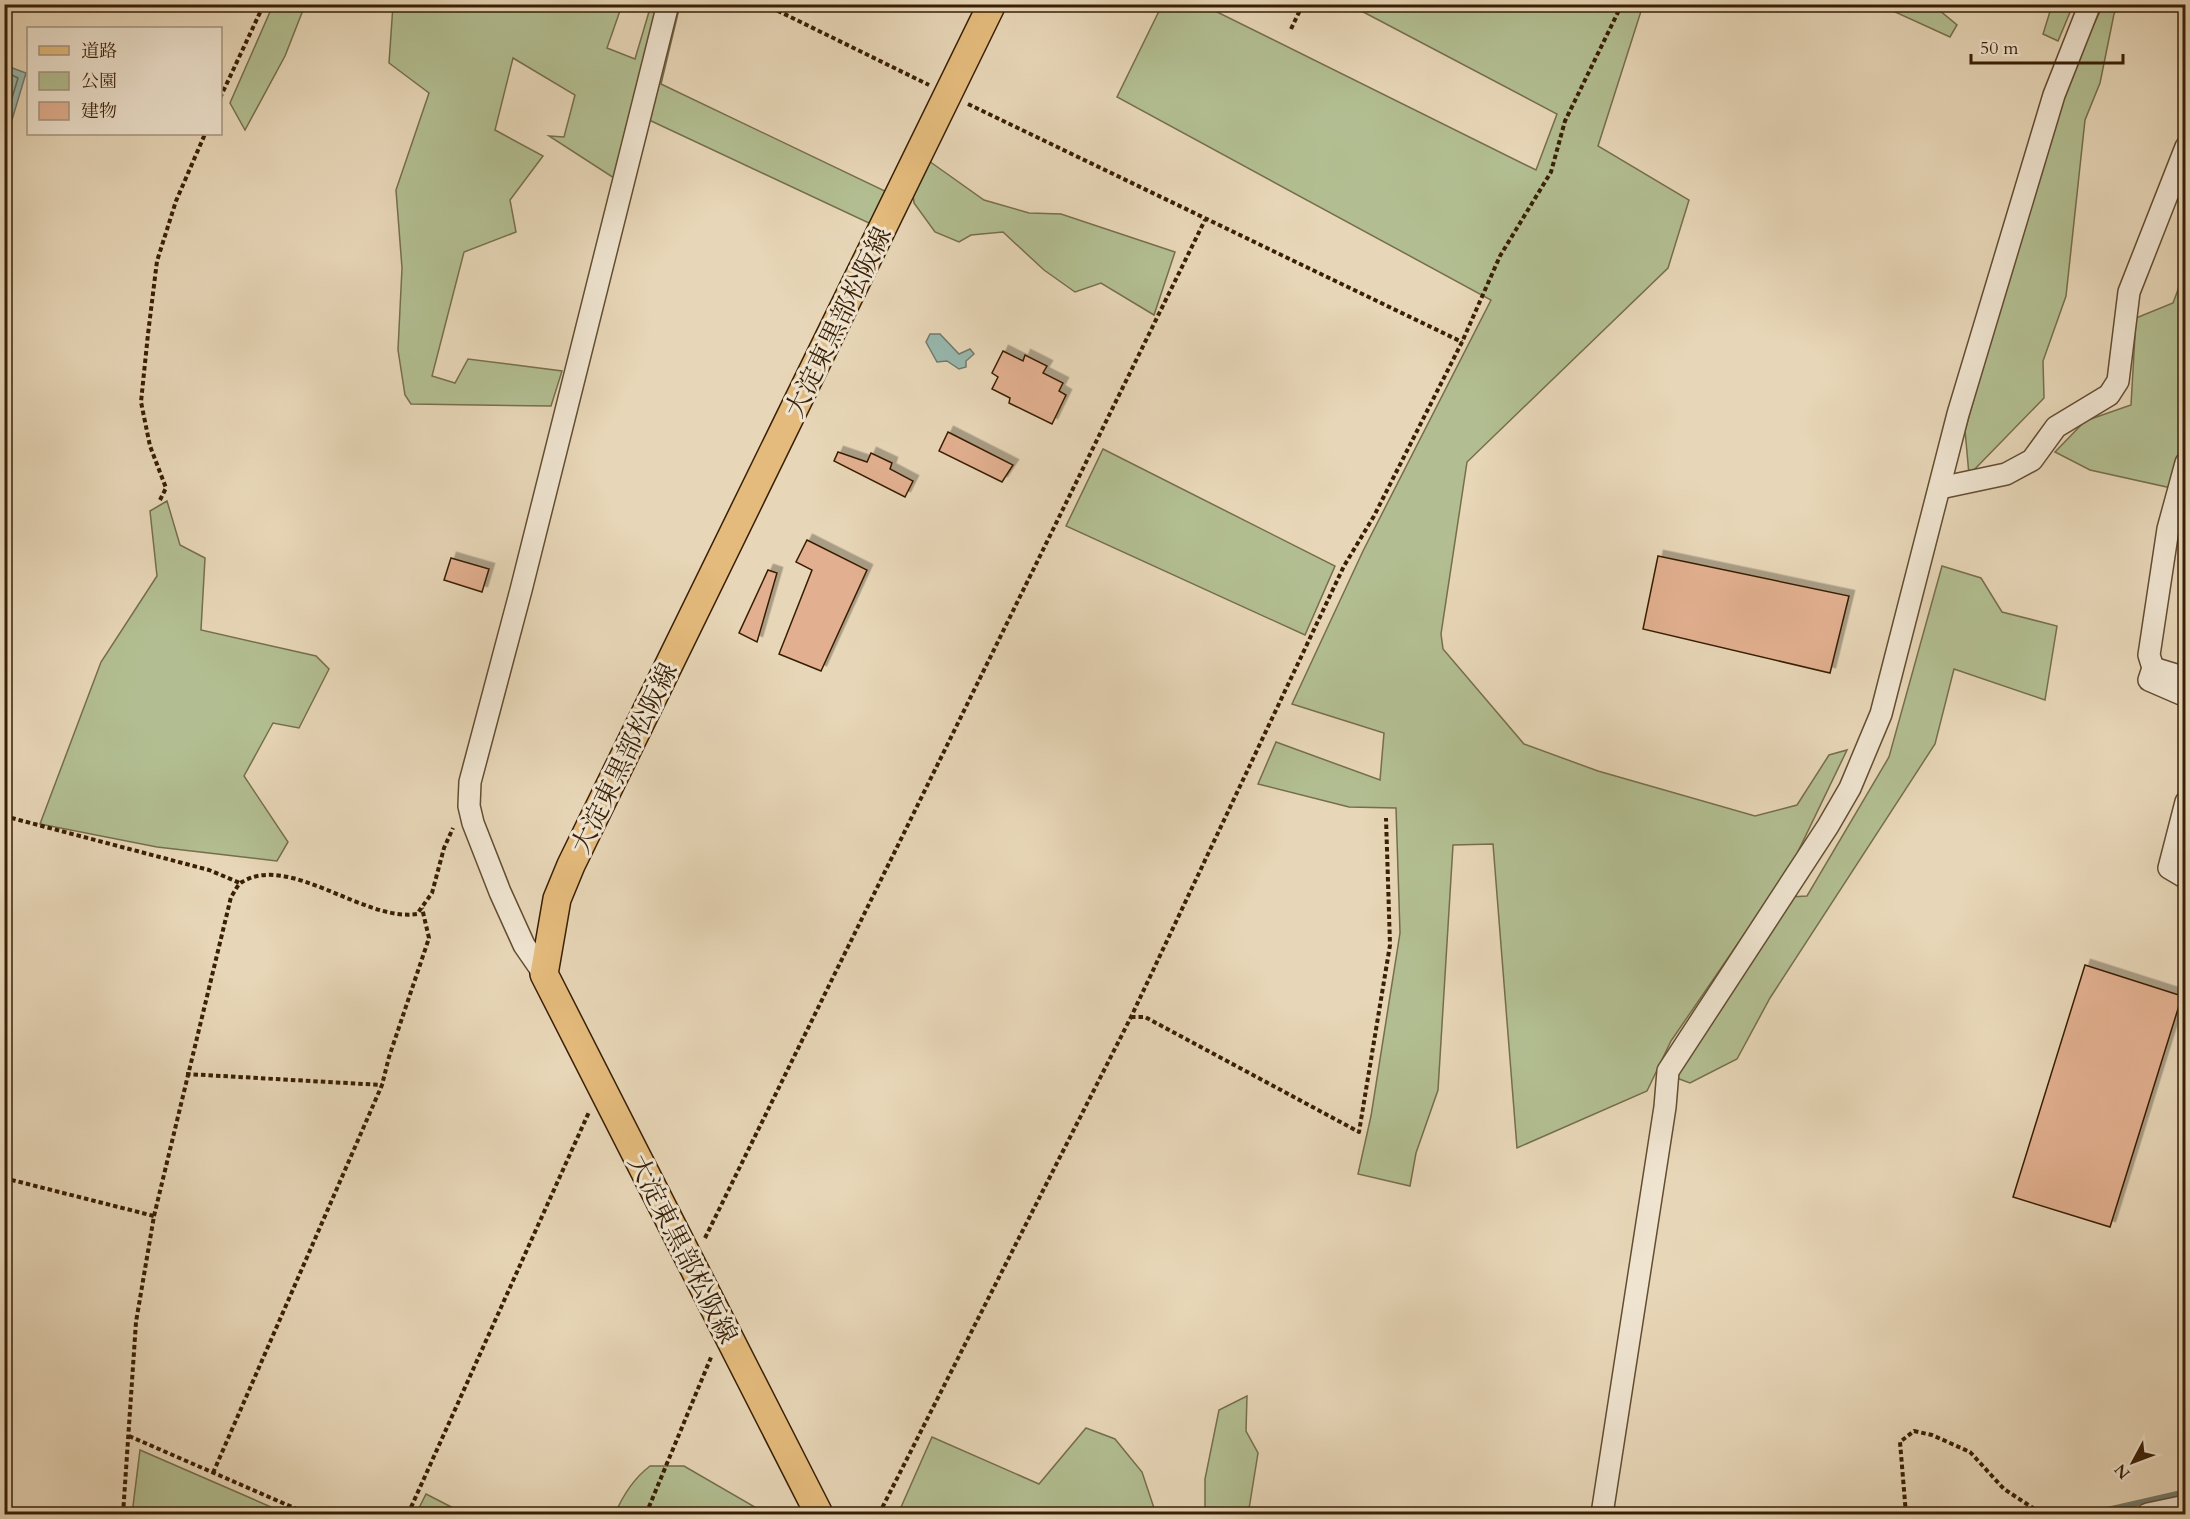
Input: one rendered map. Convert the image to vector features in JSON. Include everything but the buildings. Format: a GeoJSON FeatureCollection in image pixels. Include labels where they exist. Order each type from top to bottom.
{"type":"FeatureCollection","features":[{"type":"Feature","properties":{"kind":"main road","name":"大淀東黒部松阪線"},"geometry":{"type":"LineString","coordinates":[[819,1515],[544,974],[557,899],[571,865],[992,4]]}},
{"type":"Feature","properties":{"kind":"street"},"geometry":{"type":"LineString","coordinates":[[544,974],[524,945],[500,892],[469,806],[472,774],[521,590],[669,4]]}},
{"type":"Feature","properties":{"kind":"street"},"geometry":{"type":"LineString","coordinates":[[1602,1515],[1665,1107],[1668,1071],[1828,826],[1866,754],[1881,714],[1958,414],[2054,95],[2090,4]]}},
{"type":"Feature","properties":{"kind":"street"},"geometry":{"type":"LineString","coordinates":[[1940,488],[2006,474],[2032,460],[2056,427],[2109,395],[2118,381],[2129,292],[2186,147]]}},
{"type":"Feature","properties":{"kind":"street"},"geometry":{"type":"LineString","coordinates":[[2186,463],[2168,530],[2153,614],[2149,655],[2153,668],[2149,680],[2186,696]]}},
{"type":"Feature","properties":{"kind":"street"},"geometry":{"type":"LineString","coordinates":[[2153,668],[2186,678]]}},
{"type":"Feature","properties":{"kind":"street"},"geometry":{"type":"LineString","coordinates":[[2186,802],[2169,868],[2186,878]]}},
{"type":"Feature","properties":{"kind":"street"},"geometry":{"type":"LineString","coordinates":[[2148,1515],[2186,1506]]}},
{"type":"Feature","properties":{"kind":"path"},"geometry":{"type":"LineString","coordinates":[[222,94],[264,4]]}},
{"type":"Feature","properties":{"kind":"path"},"geometry":{"type":"LineString","coordinates":[[764,4],[1205,220],[1462,342]]}},
{"type":"Feature","properties":{"kind":"path"},"geometry":{"type":"LineString","coordinates":[[1291,29],[1303,4]]}},
{"type":"Feature","properties":{"kind":"path"},"geometry":{"type":"LineString","coordinates":[[879,1515],[1131,1017],[1344,566],[1374,516],[1462,342],[1500,256],[1551,172],[1565,121],[1622,4]]}},
{"type":"Feature","properties":{"kind":"path"},"geometry":{"type":"LineString","coordinates":[[160,500],[166,488],[150,446],[141,402],[157,261],[176,201],[205,135]]}},
{"type":"Feature","properties":{"kind":"path"},"geometry":{"type":"LineString","coordinates":[[692,1266],[1205,220]]}},
{"type":"Feature","properties":{"kind":"path"},"geometry":{"type":"LineString","coordinates":[[4,816],[209,870],[240,883],[263,876],[300,879],[386,913],[403,916],[417,914],[432,894],[444,848],[457,818],[469,806]]}},
{"type":"Feature","properties":{"kind":"path"},"geometry":{"type":"LineString","coordinates":[[1131,1017],[1145,1017],[1359,1132],[1390,945],[1386,818]]}},
{"type":"Feature","properties":{"kind":"path"},"geometry":{"type":"LineString","coordinates":[[123,1515],[136,1322],[154,1216],[186,1074],[231,897],[240,883]]}},
{"type":"Feature","properties":{"kind":"path"},"geometry":{"type":"LineString","coordinates":[[213,1473],[382,1085],[389,1057],[429,938],[422,907]]}},
{"type":"Feature","properties":{"kind":"path"},"geometry":{"type":"LineString","coordinates":[[186,1074],[382,1085]]}},
{"type":"Feature","properties":{"kind":"path"},"geometry":{"type":"LineString","coordinates":[[408,1515],[591,1106],[604,1093]]}},
{"type":"Feature","properties":{"kind":"path"},"geometry":{"type":"LineString","coordinates":[[4,1178],[154,1216]]}},
{"type":"Feature","properties":{"kind":"path"},"geometry":{"type":"LineString","coordinates":[[646,1515],[716,1345],[728,1338]]}},
{"type":"Feature","properties":{"kind":"path"},"geometry":{"type":"LineString","coordinates":[[1906,1515],[1900,1442],[1914,1431],[1932,1435],[1970,1452],[2004,1489],[2042,1515]]}},
{"type":"Feature","properties":{"kind":"path"},"geometry":{"type":"LineString","coordinates":[[129,1436],[308,1515]]}},
{"type":"Feature","properties":{"kind":"green space"},"geometry":{"type":"Polygon","coordinates":[[[1899,4],[1933,5],[1957,25],[1950,37],[1895,12],[1899,4]]]}},
{"type":"Feature","properties":{"kind":"green space"},"geometry":{"type":"Polygon","coordinates":[[[273,5],[305,5],[285,56],[245,130],[230,103],[273,5]]]}},
{"type":"Feature","properties":{"kind":"green space"},"geometry":{"type":"Polygon","coordinates":[[[393,5],[622,5],[607,48],[635,59],[651,5],[663,5],[614,178],[549,136],[564,137],[575,95],[513,58],[495,130],[543,156],[510,200],[516,232],[464,252],[432,376],[455,383],[468,359],[562,371],[551,406],[411,404],[405,395],[398,350],[402,268],[396,190],[429,93],[389,63],[393,5]]]}},
{"type":"Feature","properties":{"kind":"green space"},"geometry":{"type":"Polygon","coordinates":[[[673,5],[680,5],[661,84],[887,192],[871,224],[647,119],[673,5]]]}},
{"type":"Feature","properties":{"kind":"green space"},"geometry":{"type":"Polygon","coordinates":[[[1162,5],[1203,5],[1536,170],[1557,114],[1350,5],[1643,5],[1598,146],[1689,200],[1668,268],[1467,462],[1441,634],[1443,649],[1524,744],[1598,771],[1755,816],[1797,805],[1829,755],[1847,750],[1791,866],[1671,1041],[1647,1091],[1517,1148],[1493,844],[1453,845],[1438,1090],[1416,1153],[1410,1186],[1358,1174],[1371,1116],[1400,933],[1396,808],[1349,807],[1258,784],[1276,742],[1380,780],[1384,733],[1292,704],[1363,551],[1491,300],[1117,97],[1162,5]]]}},
{"type":"Feature","properties":{"kind":"green space"},"geometry":{"type":"Polygon","coordinates":[[[2052,5],[2073,5],[2058,41],[2043,34],[2052,5]]]}},
{"type":"Feature","properties":{"kind":"green space"},"geometry":{"type":"Polygon","coordinates":[[[2103,5],[2119,5],[2114,14],[2100,83],[2085,120],[2066,296],[2043,361],[2044,398],[1969,475],[1965,430],[2063,90],[2103,5]]]}},
{"type":"Feature","properties":{"kind":"green space"},"geometry":{"type":"Polygon","coordinates":[[[929,161],[984,200],[1029,213],[1061,214],[1175,252],[1154,315],[1101,283],[1075,292],[1044,270],[1003,232],[971,235],[959,242],[935,232],[914,203],[913,193],[929,161]]]}},
{"type":"Feature","properties":{"kind":"green space"},"geometry":{"type":"Polygon","coordinates":[[[2185,271],[2186,450],[2176,489],[2090,470],[2055,452],[2085,421],[2131,405],[2136,318],[2173,303],[2185,271]]]}},
{"type":"Feature","properties":{"kind":"green space"},"geometry":{"type":"Polygon","coordinates":[[[1103,449],[1335,566],[1305,635],[1066,526],[1103,449]]]}},
{"type":"Feature","properties":{"kind":"green space"},"geometry":{"type":"Polygon","coordinates":[[[167,501],[180,545],[205,558],[201,630],[316,656],[329,669],[299,728],[273,723],[244,776],[288,842],[277,861],[157,847],[40,824],[101,662],[157,576],[150,511],[167,501]]]}},
{"type":"Feature","properties":{"kind":"green space"},"geometry":{"type":"Polygon","coordinates":[[[1942,566],[1981,578],[2002,612],[2057,626],[2045,700],[1954,669],[1935,744],[1770,998],[1737,1059],[1690,1083],[1674,1077],[1789,897],[1807,896],[1889,757],[1942,566]]]}},
{"type":"Feature","properties":{"kind":"green space"},"geometry":{"type":"Polygon","coordinates":[[[1247,1396],[1246,1431],[1258,1453],[1249,1509],[1253,1514],[1205,1514],[1205,1479],[1219,1410],[1247,1396]]]}},
{"type":"Feature","properties":{"kind":"green space"},"geometry":{"type":"Polygon","coordinates":[[[1086,1428],[1115,1439],[1142,1472],[1156,1514],[898,1514],[932,1437],[1039,1484],[1086,1428]]]}},
{"type":"Feature","properties":{"kind":"green space"},"geometry":{"type":"Polygon","coordinates":[[[140,1450],[278,1510],[276,1514],[132,1514],[140,1450]]]}},
{"type":"Feature","properties":{"kind":"green space"},"geometry":{"type":"Polygon","coordinates":[[[650,1466],[684,1466],[767,1514],[615,1514],[629,1488],[650,1466]]]}},
{"type":"Feature","properties":{"kind":"green space"},"geometry":{"type":"Polygon","coordinates":[[[426,1494],[465,1514],[416,1514],[426,1494]]]}},
{"type":"Feature","properties":{"kind":"water"},"geometry":{"type":"Polygon","coordinates":[[[4,65],[26,73],[6,140],[4,139],[4,65]]]}},
{"type":"Feature","properties":{"kind":"water"},"geometry":{"type":"Polygon","coordinates":[[[930,334],[940,334],[959,354],[970,349],[974,354],[966,361],[966,367],[959,369],[947,361],[937,362],[926,342],[930,334]]]}},
{"type":"Feature","properties":{"kind":"waterway"},"geometry":{"type":"LineString","coordinates":[[2090,1514],[2186,1492]]}}]}
